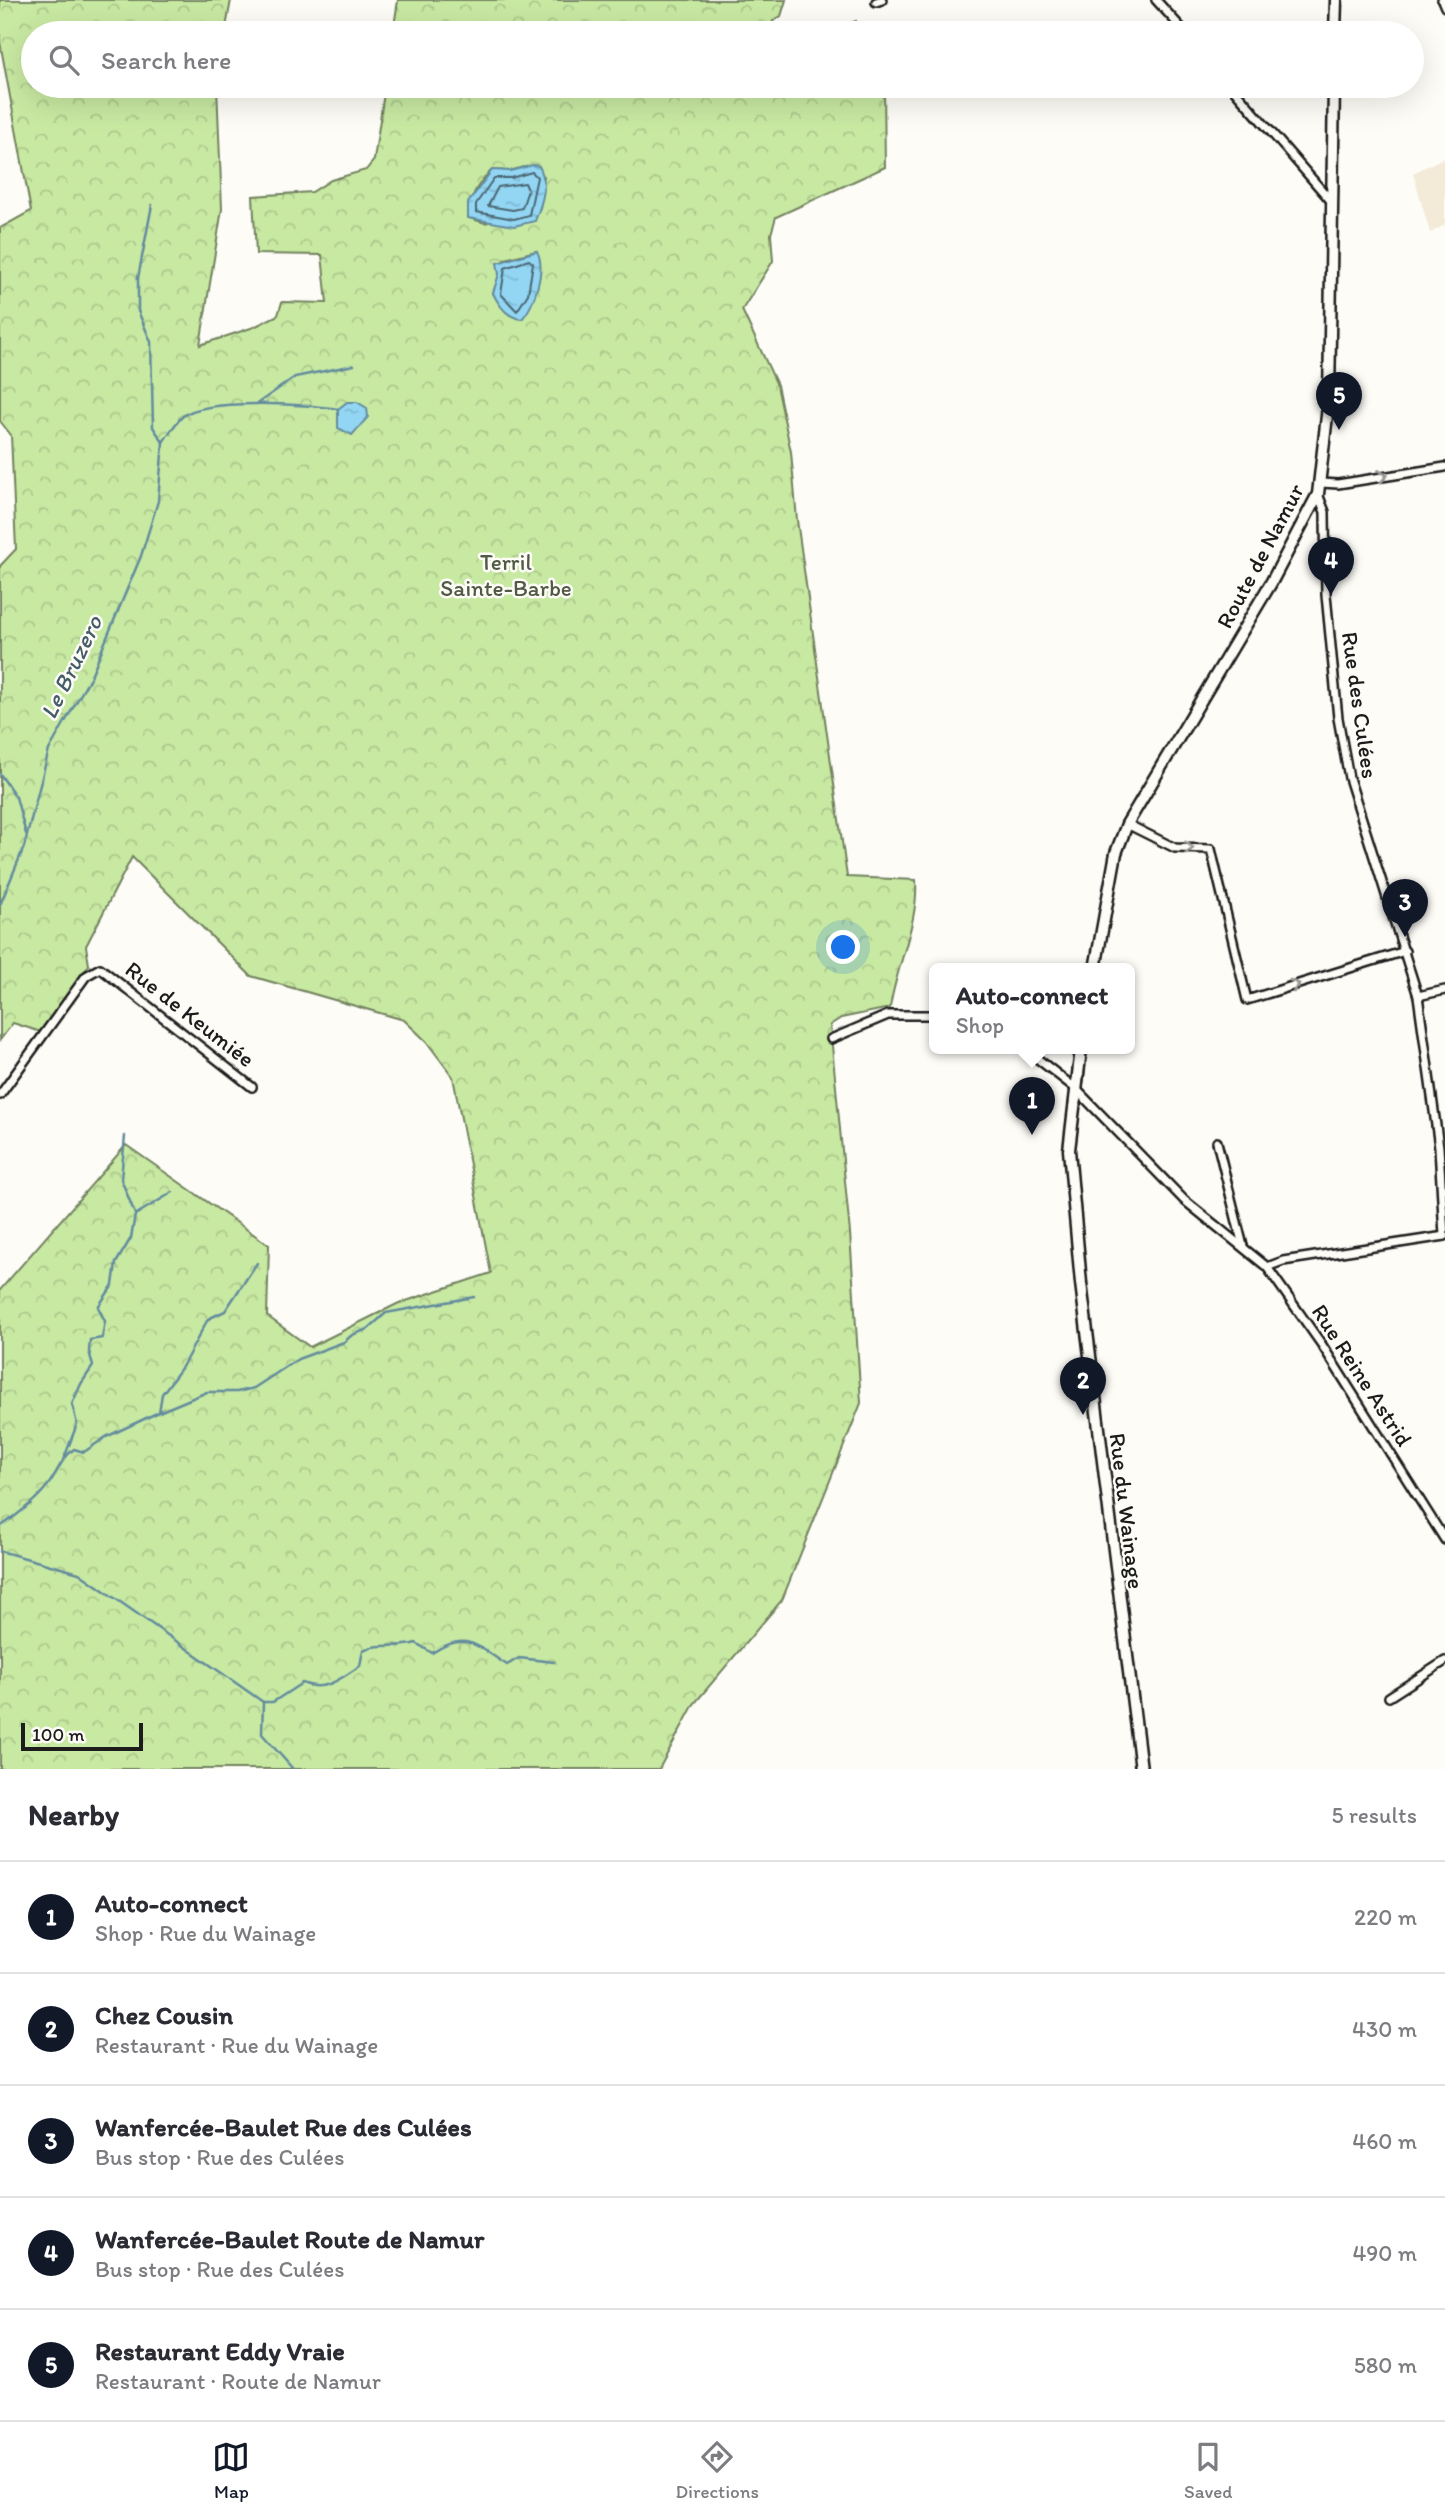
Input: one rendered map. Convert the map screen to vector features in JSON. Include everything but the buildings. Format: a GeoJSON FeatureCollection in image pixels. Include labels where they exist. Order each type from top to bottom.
{"type":"FeatureCollection","features":[{"type":"Feature","properties":{"kind":"main road"},"geometry":{"type":"LineString","coordinates":[[1335,21],[1336,0]]}},
{"type":"Feature","properties":{"kind":"main road","name":"Route de Namur"},"geometry":{"type":"LineString","coordinates":[[1096,963],[1116,853],[1126,824],[1271,583],[1320,488],[1329,398],[1334,98]]}},
{"type":"Feature","properties":{"kind":"main road","name":"Rue du Wainage"},"geometry":{"type":"LineString","coordinates":[[1081,1054],[1069,1150],[1081,1283],[1141,1769]]}},
{"type":"Feature","properties":{"kind":"street"},"geometry":{"type":"LineString","coordinates":[[1156,0],[1175,21]]}},
{"type":"Feature","properties":{"kind":"street"},"geometry":{"type":"LineString","coordinates":[[1442,0],[1445,7]]}},
{"type":"Feature","properties":{"kind":"street"},"geometry":{"type":"LineString","coordinates":[[1241,98],[1332,202]]}},
{"type":"Feature","properties":{"kind":"street"},"geometry":{"type":"LineString","coordinates":[[1320,488],[1445,467]]}},
{"type":"Feature","properties":{"kind":"street","name":"Rue des Culées"},"geometry":{"type":"LineString","coordinates":[[1320,488],[1325,512],[1326,595],[1338,718],[1349,778],[1418,996],[1442,1147],[1445,1236]]}},
{"type":"Feature","properties":{"kind":"street"},"geometry":{"type":"LineString","coordinates":[[1126,824],[1175,848],[1210,849],[1247,1000],[1405,951]]}},
{"type":"Feature","properties":{"kind":"street","name":"Rue de Keumiée"},"geometry":{"type":"LineString","coordinates":[[0,1095],[86,976],[100,968],[252,1087]]}},
{"type":"Feature","properties":{"kind":"street"},"geometry":{"type":"LineString","coordinates":[[1418,996],[1445,990]]}},
{"type":"Feature","properties":{"kind":"street"},"geometry":{"type":"LineString","coordinates":[[831,1039],[888,1016],[929,1015]]}},
{"type":"Feature","properties":{"kind":"street","name":"Rue Reine Astrid"},"geometry":{"type":"LineString","coordinates":[[1031,1054],[1075,1088],[1184,1199],[1267,1267],[1322,1345],[1445,1540]]}},
{"type":"Feature","properties":{"kind":"street"},"geometry":{"type":"LineString","coordinates":[[1217,1142],[1243,1246]]}},
{"type":"Feature","properties":{"kind":"street"},"geometry":{"type":"LineString","coordinates":[[1267,1267],[1283,1261],[1445,1236]]}},
{"type":"Feature","properties":{"kind":"street"},"geometry":{"type":"LineString","coordinates":[[1388,1697],[1445,1661]]}},
{"type":"Feature","properties":{"kind":"shaded area"},"geometry":{"type":"Polygon","coordinates":[[[1445,157],[1445,225],[1430,233],[1413,173],[1445,157]]]}},
{"type":"Feature","properties":{"kind":"green space","name":"Terril Sainte-Barbe"},"geometry":{"type":"Polygon","coordinates":[[[0,0],[231,0],[227,21],[21,21],[21,98],[217,98],[222,209],[200,345],[254,327],[278,315],[282,302],[327,303],[322,255],[256,254],[253,196],[312,192],[331,180],[366,170],[374,160],[383,98],[884,98],[885,167],[776,217],[771,234],[773,261],[742,310],[777,385],[791,452],[797,520],[847,877],[916,880],[911,928],[890,1008],[841,1018],[830,1025],[850,1233],[861,1403],[782,1600],[694,1704],[659,1769],[0,1769],[0,1290],[126,1145],[269,1245],[267,1316],[310,1347],[397,1304],[491,1273],[453,1077],[426,1041],[404,1020],[251,976],[132,857],[86,946],[89,965],[41,1032],[13,1023],[0,1040],[0,566],[16,549],[11,435],[0,421],[0,228],[31,211],[0,42],[0,0]],[[523,167],[510,171],[492,170],[475,192],[469,218],[485,223],[540,208],[544,176],[523,167]],[[536,251],[505,259],[493,293],[504,310],[516,318],[522,319],[530,304],[539,277],[536,251]]]}},
{"type":"Feature","properties":{"kind":"green space"},"geometry":{"type":"Polygon","coordinates":[[[398,0],[786,0],[781,16],[773,21],[395,21],[398,0]]]}},
{"type":"Feature","properties":{"kind":"water"},"geometry":{"type":"Polygon","coordinates":[[[539,166],[544,180],[542,200],[535,221],[514,226],[468,218],[468,203],[492,170],[510,171],[539,166]]]}},
{"type":"Feature","properties":{"kind":"water"},"geometry":{"type":"Polygon","coordinates":[[[537,251],[540,276],[535,296],[527,313],[522,319],[517,318],[504,310],[493,293],[499,274],[497,263],[537,251]]]}},
{"type":"Feature","properties":{"kind":"water"},"geometry":{"type":"Polygon","coordinates":[[[347,402],[357,402],[367,408],[368,417],[352,435],[338,428],[338,409],[347,402]]]}},
{"type":"Feature","properties":{"kind":"waterway"},"geometry":{"type":"LineString","coordinates":[[152,205],[138,278],[138,311],[151,342],[153,427],[163,442]]}},
{"type":"Feature","properties":{"kind":"waterway"},"geometry":{"type":"LineString","coordinates":[[258,403],[295,377],[354,365]]}},
{"type":"Feature","properties":{"kind":"waterway"},"geometry":{"type":"LineString","coordinates":[[163,442],[183,416],[194,410],[257,404],[338,409]]}},
{"type":"Feature","properties":{"kind":"waterway","name":"Le Bruzero"},"geometry":{"type":"LineString","coordinates":[[0,905],[24,847],[49,750],[90,678],[141,556],[158,501],[163,442]]}},
{"type":"Feature","properties":{"kind":"waterway"},"geometry":{"type":"LineString","coordinates":[[0,774],[16,797],[26,834]]}},
{"type":"Feature","properties":{"kind":"waterway"},"geometry":{"type":"LineString","coordinates":[[125,1136],[121,1179],[135,1214]]}},
{"type":"Feature","properties":{"kind":"waterway"},"geometry":{"type":"LineString","coordinates":[[65,1456],[77,1424],[72,1404],[93,1366],[89,1351],[90,1340],[102,1338],[105,1321],[98,1307],[113,1285],[116,1263],[131,1238],[135,1215],[173,1192]]}},
{"type":"Feature","properties":{"kind":"waterway"},"geometry":{"type":"LineString","coordinates":[[0,1527],[38,1497],[65,1457],[74,1449],[84,1452],[106,1437],[159,1412],[162,1394],[182,1367],[208,1319],[225,1311],[257,1263]]}},
{"type":"Feature","properties":{"kind":"waterway"},"geometry":{"type":"LineString","coordinates":[[159,1412],[207,1392],[237,1392],[254,1388],[298,1359],[344,1342],[352,1335],[368,1329],[386,1313],[474,1297]]}},
{"type":"Feature","properties":{"kind":"waterway"},"geometry":{"type":"LineString","coordinates":[[0,1551],[79,1573],[263,1702],[273,1702],[302,1683],[310,1686],[332,1683],[360,1666],[363,1650],[376,1646],[416,1643],[432,1653],[454,1642],[463,1642],[479,1647],[507,1665],[519,1658],[554,1662]]}},
{"type":"Feature","properties":{"kind":"waterway"},"geometry":{"type":"LineString","coordinates":[[263,1702],[262,1734],[293,1769]]}},
{"type":"Feature","properties":{"kind":"place","name":"Restaurant Eddy Vraie"},"geometry":{"type":"Point","coordinates":[1339,430]}},
{"type":"Feature","properties":{"kind":"place","name":"Wanfercée-Baulet Route de Namur"},"geometry":{"type":"Point","coordinates":[1331,595]}},
{"type":"Feature","properties":{"kind":"place","name":"Wanfercée-Baulet Rue des Culées"},"geometry":{"type":"Point","coordinates":[1405,937]}},
{"type":"Feature","properties":{"kind":"place","name":"Auto-connect"},"geometry":{"type":"Point","coordinates":[1032,1135]}},
{"type":"Feature","properties":{"kind":"place","name":"Chez Cousin"},"geometry":{"type":"Point","coordinates":[1083,1415]}}]}
